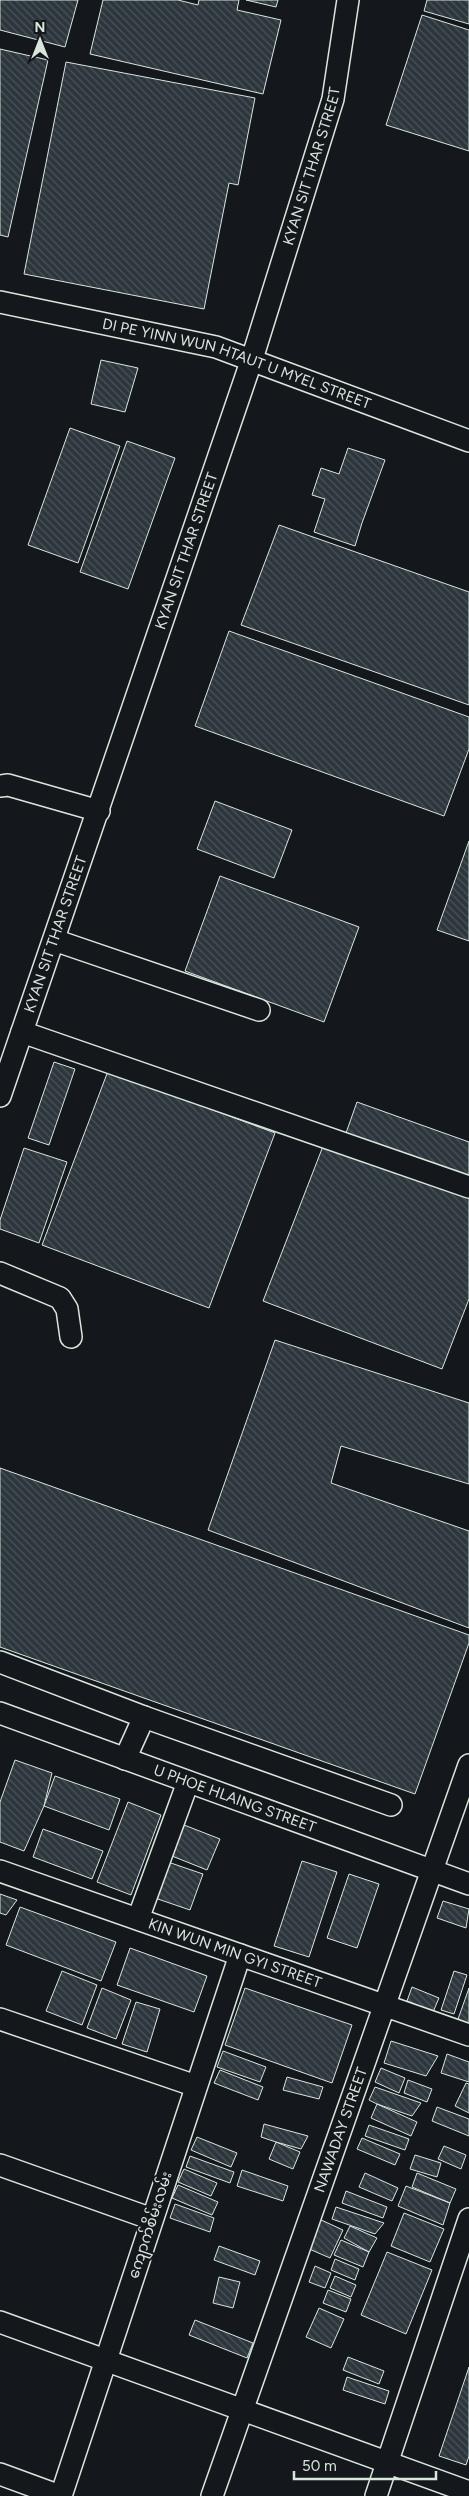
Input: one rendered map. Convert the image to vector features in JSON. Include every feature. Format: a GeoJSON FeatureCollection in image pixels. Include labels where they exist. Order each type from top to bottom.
{"type":"FeatureCollection","features":[{"type":"Feature","properties":{"kind":"street","name":"KYAN SIT THAR STREET"},"geometry":{"type":"LineString","coordinates":[[0,1096],[252,359],[333,99],[348,0]]}},
{"type":"Feature","properties":{"kind":"street","name":"DI PE YINN WUN HTAUT U MYEL STREET"},"geometry":{"type":"LineString","coordinates":[[0,302],[216,347],[469,440]]}},
{"type":"Feature","properties":{"kind":"street"},"geometry":{"type":"LineString","coordinates":[[0,786],[8,785],[99,811]]}},
{"type":"Feature","properties":{"kind":"street"},"geometry":{"type":"LineString","coordinates":[[54,940],[259,1010]]}},
{"type":"Feature","properties":{"kind":"street"},"geometry":{"type":"LineString","coordinates":[[22,1032],[469,1187]]}},
{"type":"Feature","properties":{"kind":"street"},"geometry":{"type":"LineString","coordinates":[[0,1273],[60,1298],[67,1308],[71,1337]]}},
{"type":"Feature","properties":{"kind":"street"},"geometry":{"type":"LineString","coordinates":[[0,1662],[144,1717],[390,1805]]}},
{"type":"Feature","properties":{"kind":"street","name":"U PHOE HLAING STREET"},"geometry":{"type":"LineString","coordinates":[[0,1714],[469,1884]]}},
{"type":"Feature","properties":{"kind":"street"},"geometry":{"type":"LineString","coordinates":[[125,1759],[144,1717]]}},
{"type":"Feature","properties":{"kind":"street","name":"NAWADAY STREET"},"geometry":{"type":"LineString","coordinates":[[212,2496],[433,1872],[469,1765]]}},
{"type":"Feature","properties":{"kind":"street"},"geometry":{"type":"LineString","coordinates":[[138,1919],[188,1782]]}},
{"type":"Feature","properties":{"kind":"street","name":"KIN WUN MIN GYI STREET"},"geometry":{"type":"LineString","coordinates":[[0,1871],[469,2035]]}},
{"type":"Feature","properties":{"kind":"street","name":"ကျောက်စိမ်းလမ်း"},"geometry":{"type":"LineString","coordinates":[[61,2496],[240,1954]]}},
{"type":"Feature","properties":{"kind":"street"},"geometry":{"type":"LineString","coordinates":[[0,2019],[196,2086]]}},
{"type":"Feature","properties":{"kind":"street"},"geometry":{"type":"LineString","coordinates":[[0,2165],[152,2219]]}},
{"type":"Feature","properties":{"kind":"street"},"geometry":{"type":"LineString","coordinates":[[376,2496],[469,2219]]}},
{"type":"Feature","properties":{"kind":"street"},"geometry":{"type":"LineString","coordinates":[[0,2322],[469,2492]]}},
{"type":"Feature","properties":{"kind":"street"},"geometry":{"type":"LineString","coordinates":[[0,2474],[61,2496]]}},
{"type":"Feature","properties":{"kind":"building"},"geometry":{"type":"Polygon","coordinates":[[[0,0],[78,0],[65,47],[0,30],[0,0]]]}},
{"type":"Feature","properties":{"kind":"building"},"geometry":{"type":"Polygon","coordinates":[[[103,0],[178,0],[198,5],[199,0],[239,0],[237,10],[281,20],[263,94],[90,54],[103,0]]]}},
{"type":"Feature","properties":{"kind":"building"},"geometry":{"type":"Polygon","coordinates":[[[246,0],[278,0],[276,7],[246,0]]]}},
{"type":"Feature","properties":{"kind":"building"},"geometry":{"type":"Polygon","coordinates":[[[427,0],[469,0],[469,24],[424,11],[427,0]]]}},
{"type":"Feature","properties":{"kind":"building"},"geometry":{"type":"Polygon","coordinates":[[[422,15],[469,30],[469,151],[386,125],[422,15]]]}},
{"type":"Feature","properties":{"kind":"building"},"geometry":{"type":"Polygon","coordinates":[[[0,49],[48,60],[8,237],[0,235],[0,49]]]}},
{"type":"Feature","properties":{"kind":"building"},"geometry":{"type":"Polygon","coordinates":[[[66,62],[255,98],[238,185],[229,183],[204,309],[24,274],[66,62]]]}},
{"type":"Feature","properties":{"kind":"building"},"geometry":{"type":"Polygon","coordinates":[[[101,360],[138,368],[125,412],[91,404],[101,360]]]}},
{"type":"Feature","properties":{"kind":"building"},"geometry":{"type":"Polygon","coordinates":[[[70,428],[120,446],[78,563],[28,545],[70,428]]]}},
{"type":"Feature","properties":{"kind":"building"},"geometry":{"type":"Polygon","coordinates":[[[127,441],[175,458],[128,589],[80,572],[127,441]]]}},
{"type":"Feature","properties":{"kind":"building"},"geometry":{"type":"Polygon","coordinates":[[[348,448],[385,460],[355,546],[314,532],[325,499],[312,495],[321,468],[339,474],[348,448]]]}},
{"type":"Feature","properties":{"kind":"building"},"geometry":{"type":"Polygon","coordinates":[[[279,525],[469,592],[469,705],[241,625],[279,525]]]}},
{"type":"Feature","properties":{"kind":"building"},"geometry":{"type":"Polygon","coordinates":[[[229,631],[469,717],[469,749],[444,816],[195,726],[229,631]]]}},
{"type":"Feature","properties":{"kind":"building"},"geometry":{"type":"Polygon","coordinates":[[[215,801],[292,830],[274,878],[197,849],[215,801]]]}},
{"type":"Feature","properties":{"kind":"building"},"geometry":{"type":"Polygon","coordinates":[[[469,841],[469,941],[437,930],[469,841]]]}},
{"type":"Feature","properties":{"kind":"building"},"geometry":{"type":"Polygon","coordinates":[[[220,876],[359,927],[324,1022],[185,971],[220,876]]]}},
{"type":"Feature","properties":{"kind":"building"},"geometry":{"type":"Polygon","coordinates":[[[54,1062],[75,1069],[49,1145],[28,1138],[54,1062]]]}},
{"type":"Feature","properties":{"kind":"building"},"geometry":{"type":"Polygon","coordinates":[[[108,1071],[275,1133],[209,1308],[42,1245],[108,1071]]]}},
{"type":"Feature","properties":{"kind":"building"},"geometry":{"type":"Polygon","coordinates":[[[357,1102],[469,1142],[469,1178],[346,1133],[357,1102]]]}},
{"type":"Feature","properties":{"kind":"building"},"geometry":{"type":"Polygon","coordinates":[[[325,1141],[469,1196],[469,1299],[442,1369],[263,1301],[325,1141]]]}},
{"type":"Feature","properties":{"kind":"building"},"geometry":{"type":"Polygon","coordinates":[[[24,1148],[67,1162],[39,1243],[0,1229],[0,1220],[24,1148]]]}},
{"type":"Feature","properties":{"kind":"building"},"geometry":{"type":"Polygon","coordinates":[[[275,1340],[469,1403],[469,1484],[341,1446],[331,1483],[469,1531],[469,1628],[208,1530],[275,1340]]]}},
{"type":"Feature","properties":{"kind":"building"},"geometry":{"type":"Polygon","coordinates":[[[0,1468],[469,1635],[469,1643],[415,1794],[0,1647],[0,1468]]]}},
{"type":"Feature","properties":{"kind":"building"},"geometry":{"type":"Polygon","coordinates":[[[15,1760],[52,1773],[44,1806],[24,1851],[0,1842],[0,1802],[15,1760]]]}},
{"type":"Feature","properties":{"kind":"building"},"geometry":{"type":"Polygon","coordinates":[[[55,1776],[120,1799],[109,1830],[44,1806],[55,1776]]]}},
{"type":"Feature","properties":{"kind":"building"},"geometry":{"type":"Polygon","coordinates":[[[128,1802],[161,1815],[131,1895],[97,1882],[128,1802]]]}},
{"type":"Feature","properties":{"kind":"building"},"geometry":{"type":"Polygon","coordinates":[[[184,1825],[220,1839],[207,1870],[172,1856],[184,1825]]]}},
{"type":"Feature","properties":{"kind":"building"},"geometry":{"type":"Polygon","coordinates":[[[43,1829],[103,1851],[92,1879],[33,1857],[43,1829]]]}},
{"type":"Feature","properties":{"kind":"building"},"geometry":{"type":"Polygon","coordinates":[[[165,1861],[203,1874],[190,1910],[152,1897],[165,1861]]]}},
{"type":"Feature","properties":{"kind":"building"},"geometry":{"type":"Polygon","coordinates":[[[302,1861],[337,1872],[309,1957],[274,1946],[302,1861]]]}},
{"type":"Feature","properties":{"kind":"building"},"geometry":{"type":"Polygon","coordinates":[[[349,1874],[379,1884],[357,1948],[327,1938],[349,1874]]]}},
{"type":"Feature","properties":{"kind":"building"},"geometry":{"type":"Polygon","coordinates":[[[0,1894],[17,1900],[6,1915],[0,1913],[0,1894]]]}},
{"type":"Feature","properties":{"kind":"building"},"geometry":{"type":"Polygon","coordinates":[[[443,1901],[469,1909],[466,1928],[437,1918],[443,1901]]]}},
{"type":"Feature","properties":{"kind":"building"},"geometry":{"type":"Polygon","coordinates":[[[20,1907],[116,1942],[101,1981],[6,1945],[20,1907]]]}},
{"type":"Feature","properties":{"kind":"building"},"geometry":{"type":"Polygon","coordinates":[[[130,1948],[207,1976],[194,2012],[117,1985],[130,1948]]]}},
{"type":"Feature","properties":{"kind":"building"},"geometry":{"type":"Polygon","coordinates":[[[62,1971],[97,1985],[82,2025],[46,2011],[62,1971]]]}},
{"type":"Feature","properties":{"kind":"building"},"geometry":{"type":"Polygon","coordinates":[[[454,1971],[467,1975],[454,2014],[441,2010],[454,1971]]]}},
{"type":"Feature","properties":{"kind":"building"},"geometry":{"type":"Polygon","coordinates":[[[412,1987],[439,1998],[433,2012],[407,2001],[412,1987]]]}},
{"type":"Feature","properties":{"kind":"building"},"geometry":{"type":"Polygon","coordinates":[[[102,1988],[131,2000],[116,2039],[87,2028],[102,1988]]]}},
{"type":"Feature","properties":{"kind":"building"},"geometry":{"type":"Polygon","coordinates":[[[245,1988],[352,2025],[332,2083],[225,2045],[245,1988]]]}},
{"type":"Feature","properties":{"kind":"building"},"geometry":{"type":"Polygon","coordinates":[[[469,1988],[469,2026],[457,2022],[469,1988]]]}},
{"type":"Feature","properties":{"kind":"building"},"geometry":{"type":"Polygon","coordinates":[[[136,2002],[160,2009],[147,2052],[122,2044],[136,2002]]]}},
{"type":"Feature","properties":{"kind":"building"},"geometry":{"type":"Polygon","coordinates":[[[391,2041],[438,2056],[426,2076],[384,2063],[391,2041]]]}},
{"type":"Feature","properties":{"kind":"building"},"geometry":{"type":"Polygon","coordinates":[[[223,2051],[266,2067],[260,2082],[217,2067],[223,2051]]]}},
{"type":"Feature","properties":{"kind":"building"},"geometry":{"type":"Polygon","coordinates":[[[447,2054],[469,2062],[469,2082],[441,2073],[447,2054]]]}},
{"type":"Feature","properties":{"kind":"building"},"geometry":{"type":"Polygon","coordinates":[[[381,2068],[405,2078],[399,2093],[375,2082],[381,2068]]]}},
{"type":"Feature","properties":{"kind":"building"},"geometry":{"type":"Polygon","coordinates":[[[220,2070],[263,2087],[258,2100],[214,2083],[220,2070]]]}},
{"type":"Feature","properties":{"kind":"building"},"geometry":{"type":"Polygon","coordinates":[[[287,2077],[323,2087],[319,2099],[283,2090],[287,2077]]]}},
{"type":"Feature","properties":{"kind":"building"},"geometry":{"type":"Polygon","coordinates":[[[408,2080],[432,2089],[427,2102],[404,2093],[408,2080]]]}},
{"type":"Feature","properties":{"kind":"building"},"geometry":{"type":"Polygon","coordinates":[[[466,2083],[469,2084],[469,2113],[455,2106],[466,2083]]]}},
{"type":"Feature","properties":{"kind":"building"},"geometry":{"type":"Polygon","coordinates":[[[375,2087],[421,2103],[412,2116],[377,2104],[369,2100],[375,2087]]]}},
{"type":"Feature","properties":{"kind":"building"},"geometry":{"type":"Polygon","coordinates":[[[377,2104],[417,2122],[411,2136],[371,2118],[377,2104]]]}},
{"type":"Feature","properties":{"kind":"building"},"geometry":{"type":"Polygon","coordinates":[[[437,2107],[469,2119],[469,2136],[432,2121],[437,2107]]]}},
{"type":"Feature","properties":{"kind":"building"},"geometry":{"type":"Polygon","coordinates":[[[264,2124],[308,2136],[301,2149],[261,2137],[264,2124]]]}},
{"type":"Feature","properties":{"kind":"building"},"geometry":{"type":"Polygon","coordinates":[[[369,2125],[409,2139],[405,2150],[365,2136],[369,2125]]]}},
{"type":"Feature","properties":{"kind":"building"},"geometry":{"type":"Polygon","coordinates":[[[197,2137],[237,2153],[231,2167],[191,2150],[197,2137]]]}},
{"type":"Feature","properties":{"kind":"building"},"geometry":{"type":"Polygon","coordinates":[[[362,2138],[400,2154],[395,2165],[357,2149],[362,2138]]]}},
{"type":"Feature","properties":{"kind":"building"},"geometry":{"type":"Polygon","coordinates":[[[276,2142],[300,2152],[293,2169],[269,2159],[276,2142]]]}},
{"type":"Feature","properties":{"kind":"building"},"geometry":{"type":"Polygon","coordinates":[[[444,2146],[466,2155],[461,2169],[438,2159],[444,2146]]]}},
{"type":"Feature","properties":{"kind":"building"},"geometry":{"type":"Polygon","coordinates":[[[415,2155],[441,2163],[437,2177],[410,2169],[415,2155]]]}},
{"type":"Feature","properties":{"kind":"building"},"geometry":{"type":"Polygon","coordinates":[[[190,2156],[234,2172],[230,2183],[186,2167],[190,2156]]]}},
{"type":"Feature","properties":{"kind":"building"},"geometry":{"type":"Polygon","coordinates":[[[184,2169],[217,2183],[211,2196],[178,2182],[184,2169]]]}},
{"type":"Feature","properties":{"kind":"building"},"geometry":{"type":"Polygon","coordinates":[[[242,2170],[288,2186],[283,2201],[237,2186],[242,2170]]]}},
{"type":"Feature","properties":{"kind":"building"},"geometry":{"type":"Polygon","coordinates":[[[365,2173],[398,2188],[392,2201],[359,2187],[365,2173]]]}},
{"type":"Feature","properties":{"kind":"building"},"geometry":{"type":"Polygon","coordinates":[[[417,2173],[456,2189],[450,2203],[412,2187],[417,2173]]]}},
{"type":"Feature","properties":{"kind":"building"},"geometry":{"type":"Polygon","coordinates":[[[178,2185],[218,2202],[212,2215],[172,2198],[178,2185]]]}},
{"type":"Feature","properties":{"kind":"building"},"geometry":{"type":"Polygon","coordinates":[[[406,2186],[450,2203],[443,2225],[398,2206],[406,2186]]]}},
{"type":"Feature","properties":{"kind":"building"},"geometry":{"type":"Polygon","coordinates":[[[346,2191],[387,2207],[383,2218],[342,2203],[346,2191]]]}},
{"type":"Feature","properties":{"kind":"building"},"geometry":{"type":"Polygon","coordinates":[[[175,2204],[214,2218],[210,2232],[170,2218],[175,2204]]]}},
{"type":"Feature","properties":{"kind":"building"},"geometry":{"type":"Polygon","coordinates":[[[336,2207],[384,2223],[375,2234],[332,2219],[336,2207]]]}},
{"type":"Feature","properties":{"kind":"building"},"geometry":{"type":"Polygon","coordinates":[[[404,2213],[444,2229],[430,2262],[391,2246],[404,2213]]]}},
{"type":"Feature","properties":{"kind":"building"},"geometry":{"type":"Polygon","coordinates":[[[319,2219],[343,2230],[330,2258],[307,2248],[319,2219]]]}},
{"type":"Feature","properties":{"kind":"building"},"geometry":{"type":"Polygon","coordinates":[[[350,2226],[377,2238],[369,2252],[344,2238],[350,2226]]]}},
{"type":"Feature","properties":{"kind":"building"},"geometry":{"type":"Polygon","coordinates":[[[341,2240],[369,2252],[363,2267],[334,2255],[341,2240]]]}},
{"type":"Feature","properties":{"kind":"building"},"geometry":{"type":"Polygon","coordinates":[[[219,2246],[260,2261],[255,2275],[214,2260],[219,2246]]]}},
{"type":"Feature","properties":{"kind":"building"},"geometry":{"type":"Polygon","coordinates":[[[387,2252],[432,2270],[406,2334],[361,2315],[387,2252]]]}},
{"type":"Feature","properties":{"kind":"building"},"geometry":{"type":"Polygon","coordinates":[[[335,2259],[359,2269],[355,2280],[331,2270],[335,2259]]]}},
{"type":"Feature","properties":{"kind":"building"},"geometry":{"type":"Polygon","coordinates":[[[315,2266],[331,2273],[325,2288],[309,2282],[315,2266]]]}},
{"type":"Feature","properties":{"kind":"building"},"geometry":{"type":"Polygon","coordinates":[[[335,2276],[356,2285],[351,2297],[330,2288],[335,2276]]]}},
{"type":"Feature","properties":{"kind":"building"},"geometry":{"type":"Polygon","coordinates":[[[219,2277],[240,2282],[233,2308],[213,2303],[219,2277]]]}},
{"type":"Feature","properties":{"kind":"building"},"geometry":{"type":"Polygon","coordinates":[[[328,2290],[351,2299],[346,2312],[323,2303],[328,2290]]]}},
{"type":"Feature","properties":{"kind":"building"},"geometry":{"type":"Polygon","coordinates":[[[319,2308],[344,2319],[331,2348],[306,2337],[319,2308]]]}},
{"type":"Feature","properties":{"kind":"building"},"geometry":{"type":"Polygon","coordinates":[[[195,2320],[253,2343],[247,2358],[189,2335],[195,2320]]]}},
{"type":"Feature","properties":{"kind":"building"},"geometry":{"type":"Polygon","coordinates":[[[348,2357],[384,2371],[379,2384],[343,2370],[348,2357]]]}},
{"type":"Feature","properties":{"kind":"building"},"geometry":{"type":"Polygon","coordinates":[[[469,2367],[469,2456],[466,2465],[439,2456],[469,2367]]]}},
{"type":"Feature","properties":{"kind":"building"},"geometry":{"type":"Polygon","coordinates":[[[347,2377],[389,2391],[385,2404],[343,2390],[347,2377]]]}}]}
